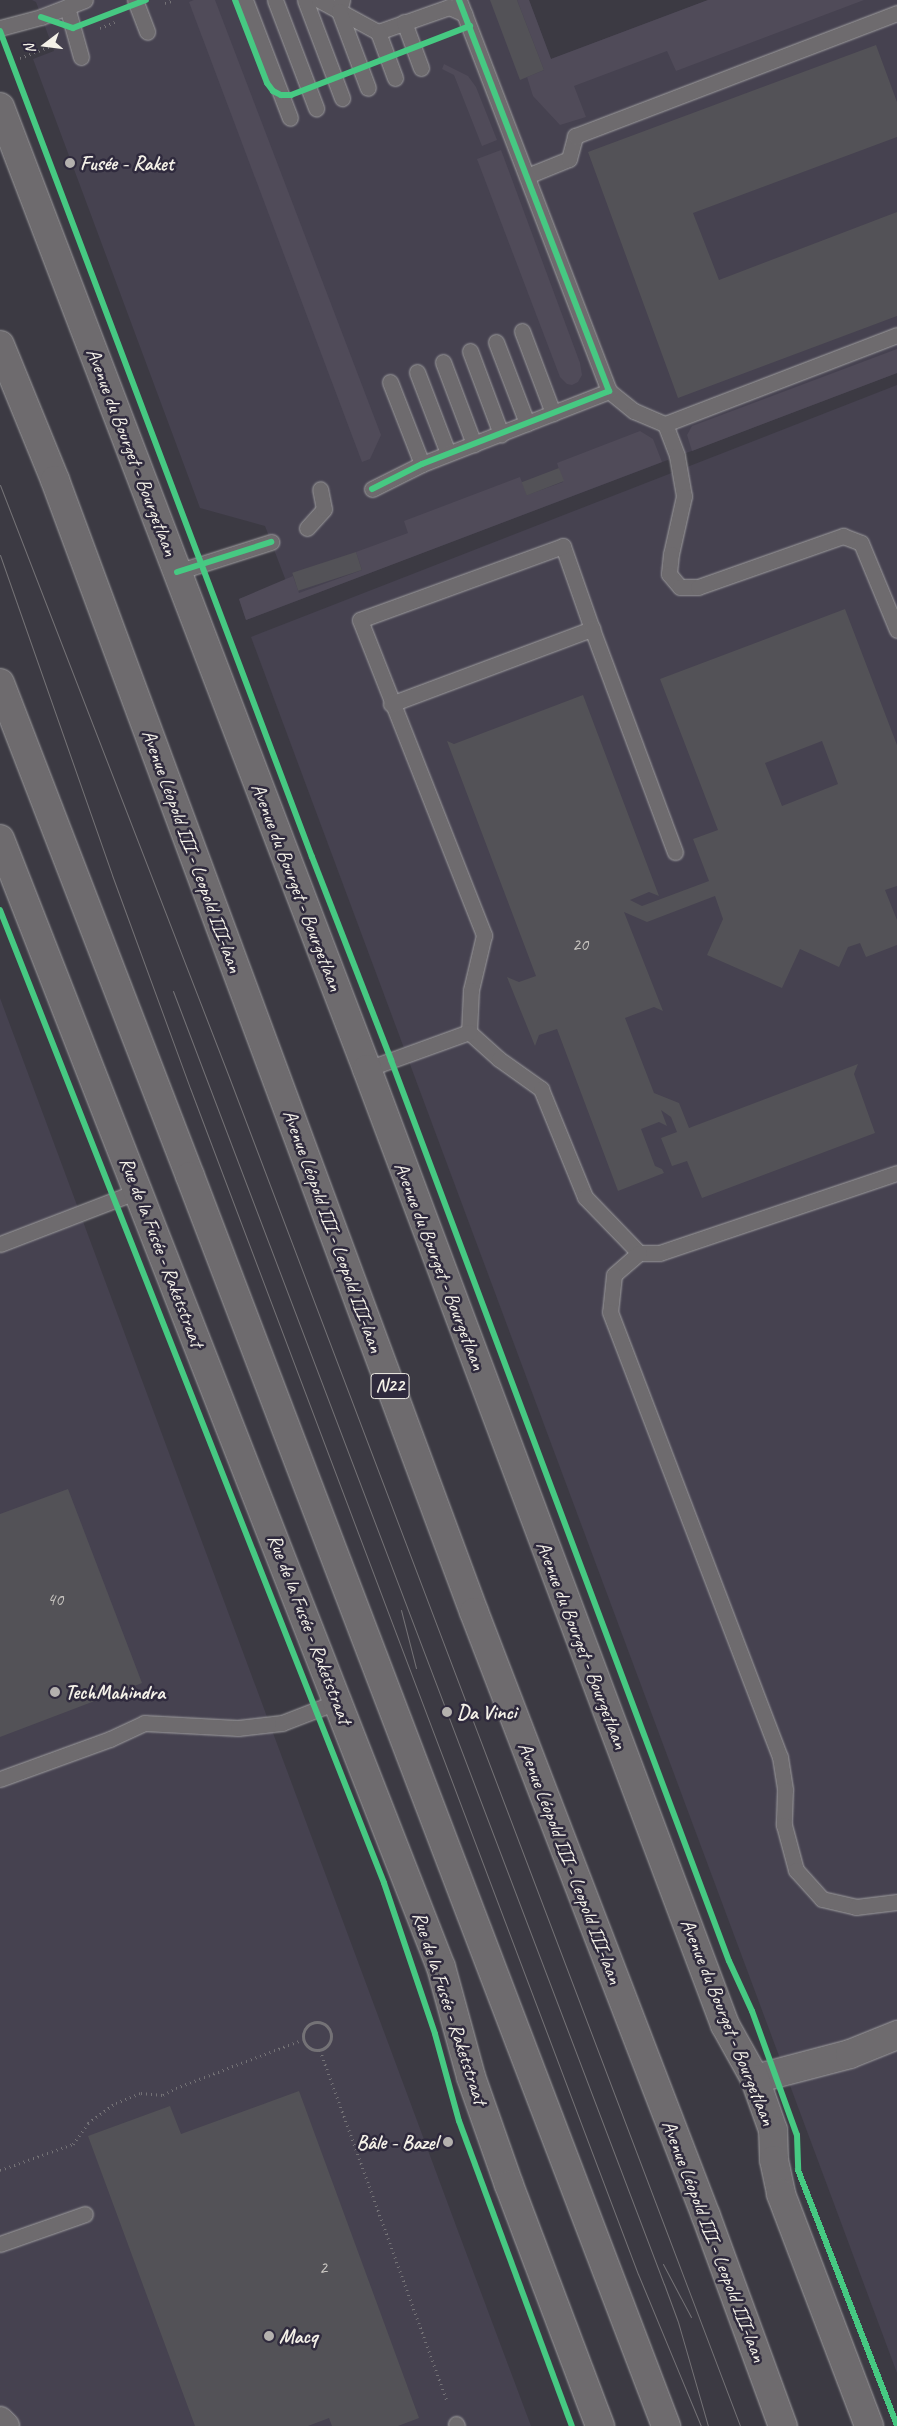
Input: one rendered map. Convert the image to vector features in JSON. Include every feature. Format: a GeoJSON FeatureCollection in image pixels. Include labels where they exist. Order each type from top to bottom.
{"type":"FeatureCollection","features":[{"type":"Feature","properties":{"kind":"street","name":"Avenue du Bourget - Bourgetlaan"},"geometry":{"type":"LineString","coordinates":[[0,107],[367,1069],[725,2025],[755,2079],[774,2130],[774,2160],[781,2194],[869,2426]]}},
{"type":"Feature","properties":{"kind":"street","name":"Avenue Léopold III - Leopold III-laan"},"geometry":{"type":"LineString","coordinates":[[0,345],[55,480],[474,1612],[702,2207],[783,2426]]}},
{"type":"Feature","properties":{"kind":"street"},"geometry":{"type":"LineString","coordinates":[[0,683],[219,1250],[666,2426]]}},
{"type":"Feature","properties":{"kind":"street","name":"Rue de la Fusée - Raketstraat"},"geometry":{"type":"LineString","coordinates":[[0,839],[339,1701],[441,1967],[474,2086],[600,2426]]}},
{"type":"Feature","properties":{"kind":"street"},"geometry":{"type":"LineString","coordinates":[[755,2079],[850,2054],[897,2035]]}},
{"type":"Feature","properties":{"kind":"street"},"geometry":{"type":"LineString","coordinates":[[0,2421],[5,2426]]}},
{"type":"Feature","properties":{"kind":"lane"},"geometry":{"type":"LineString","coordinates":[[0,28],[41,17],[85,0]]}},
{"type":"Feature","properties":{"kind":"lane"},"geometry":{"type":"LineString","coordinates":[[135,0],[147,32]]}},
{"type":"Feature","properties":{"kind":"lane"},"geometry":{"type":"LineString","coordinates":[[245,0],[290,118]]}},
{"type":"Feature","properties":{"kind":"lane"},"geometry":{"type":"LineString","coordinates":[[275,0],[316,108]]}},
{"type":"Feature","properties":{"kind":"lane"},"geometry":{"type":"LineString","coordinates":[[305,0],[342,98]]}},
{"type":"Feature","properties":{"kind":"lane"},"geometry":{"type":"LineString","coordinates":[[319,0],[340,6],[378,32],[395,78]]}},
{"type":"Feature","properties":{"kind":"lane"},"geometry":{"type":"LineString","coordinates":[[459,0],[609,391],[634,411],[665,424],[897,335]]}},
{"type":"Feature","properties":{"kind":"lane"},"geometry":{"type":"LineString","coordinates":[[340,6],[368,88]]}},
{"type":"Feature","properties":{"kind":"lane"},"geometry":{"type":"LineString","coordinates":[[68,7],[81,57]]}},
{"type":"Feature","properties":{"kind":"lane"},"geometry":{"type":"LineString","coordinates":[[378,32],[449,7],[465,14]]}},
{"type":"Feature","properties":{"kind":"lane"},"geometry":{"type":"LineString","coordinates":[[527,176],[569,159],[575,136],[897,13]]}},
{"type":"Feature","properties":{"kind":"lane"},"geometry":{"type":"LineString","coordinates":[[404,22],[421,68]]}},
{"type":"Feature","properties":{"kind":"lane"},"geometry":{"type":"LineString","coordinates":[[522,331],[553,413]]}},
{"type":"Feature","properties":{"kind":"lane"},"geometry":{"type":"LineString","coordinates":[[496,342],[527,423]]}},
{"type":"Feature","properties":{"kind":"lane"},"geometry":{"type":"LineString","coordinates":[[470,352],[501,434]]}},
{"type":"Feature","properties":{"kind":"lane"},"geometry":{"type":"LineString","coordinates":[[443,362],[474,444]]}},
{"type":"Feature","properties":{"kind":"lane"},"geometry":{"type":"LineString","coordinates":[[417,372],[448,453]]}},
{"type":"Feature","properties":{"kind":"lane"},"geometry":{"type":"LineString","coordinates":[[390,382],[422,464]]}},
{"type":"Feature","properties":{"kind":"lane"},"geometry":{"type":"LineString","coordinates":[[372,489],[448,453],[609,391]]}},
{"type":"Feature","properties":{"kind":"lane"},"geometry":{"type":"LineString","coordinates":[[665,424],[677,456],[684,496],[669,574],[680,587],[698,587],[842,536],[861,543],[897,630]]}},
{"type":"Feature","properties":{"kind":"lane"},"geometry":{"type":"LineString","coordinates":[[307,528],[324,509],[320,489]]}},
{"type":"Feature","properties":{"kind":"lane"},"geometry":{"type":"LineString","coordinates":[[177,572],[271,542]]}},
{"type":"Feature","properties":{"kind":"lane"},"geometry":{"type":"LineString","coordinates":[[469,1032],[471,990],[484,935],[391,704],[360,620],[563,546],[675,852]]}},
{"type":"Feature","properties":{"kind":"lane"},"geometry":{"type":"LineString","coordinates":[[391,704],[592,629]]}},
{"type":"Feature","properties":{"kind":"lane"},"geometry":{"type":"LineString","coordinates":[[367,1069],[469,1032]]}},
{"type":"Feature","properties":{"kind":"lane"},"geometry":{"type":"LineString","coordinates":[[469,1032],[499,1059],[541,1089],[585,1197],[639,1253],[659,1254],[897,1173]]}},
{"type":"Feature","properties":{"kind":"lane"},"geometry":{"type":"LineString","coordinates":[[0,1244],[138,1191]]}},
{"type":"Feature","properties":{"kind":"lane"},"geometry":{"type":"LineString","coordinates":[[639,1253],[614,1275],[610,1312],[780,1757],[785,1790],[784,1824],[796,1870],[822,1899],[856,1907],[897,1902]]}},
{"type":"Feature","properties":{"kind":"lane"},"geometry":{"type":"LineString","coordinates":[[0,1778],[110,1739],[144,1723],[238,1728],[282,1723],[339,1701]]}},
{"type":"Feature","properties":{"kind":"lane"},"geometry":{"type":"LineString","coordinates":[[0,2244],[85,2214]]}},
{"type":"Feature","properties":{"kind":"path"},"geometry":{"type":"LineString","coordinates":[[20,58],[52,46]]}},
{"type":"Feature","properties":{"kind":"path"},"geometry":{"type":"LineString","coordinates":[[312,2021],[324,2023],[331,2032],[330,2042],[320,2050],[309,2049],[302,2040],[304,2028],[312,2021]]}},
{"type":"Feature","properties":{"kind":"path"},"geometry":{"type":"LineString","coordinates":[[0,2170],[73,2144],[88,2123],[116,2103],[141,2093],[163,2095],[176,2088],[302,2040]]}},
{"type":"Feature","properties":{"kind":"path"},"geometry":{"type":"LineString","coordinates":[[320,2050],[457,2425]]}},
{"type":"Feature","properties":{"kind":"shaded area"},"geometry":{"type":"Polygon","coordinates":[[[32,0],[529,0],[551,59],[708,0],[897,0],[897,373],[246,620],[239,599],[286,581],[265,526],[200,508],[33,59],[54,51],[36,2],[32,0]]]}},
{"type":"Feature","properties":{"kind":"shaded area"},"geometry":{"type":"Polygon","coordinates":[[[194,0],[215,0],[381,435],[370,459],[362,462],[189,2],[194,0]]]}},
{"type":"Feature","properties":{"kind":"shaded area"},"geometry":{"type":"Polygon","coordinates":[[[517,0],[529,0],[551,59],[708,0],[864,0],[676,71],[667,51],[574,86],[586,117],[560,125],[533,96],[527,77],[544,70],[517,0]]]}},
{"type":"Feature","properties":{"kind":"shaded area"},"geometry":{"type":"Polygon","coordinates":[[[444,64],[468,76],[476,87],[497,140],[482,146],[454,75],[442,69],[444,64]]]}},
{"type":"Feature","properties":{"kind":"shaded area"},"geometry":{"type":"Polygon","coordinates":[[[501,150],[580,363],[582,375],[578,382],[572,385],[567,384],[560,377],[477,159],[501,150]]]}},
{"type":"Feature","properties":{"kind":"shaded area"},"geometry":{"type":"Polygon","coordinates":[[[897,349],[897,373],[692,451],[687,435],[692,426],[897,349]]]}},
{"type":"Feature","properties":{"kind":"shaded area"},"geometry":{"type":"Polygon","coordinates":[[[897,385],[897,2373],[251,637],[897,385]]]}},
{"type":"Feature","properties":{"kind":"shaded area"},"geometry":{"type":"Polygon","coordinates":[[[640,431],[653,439],[662,462],[246,620],[239,599],[293,576],[299,593],[362,570],[356,552],[408,533],[404,521],[520,477],[527,495],[563,482],[557,463],[640,431]]]}},
{"type":"Feature","properties":{"kind":"shaded area"},"geometry":{"type":"Polygon","coordinates":[[[0,998],[458,2231],[531,2426],[0,2426],[0,998]]]}},
{"type":"Feature","properties":{"kind":"building"},"geometry":{"type":"Polygon","coordinates":[[[490,0],[517,0],[544,70],[520,80],[490,0]]]}},
{"type":"Feature","properties":{"kind":"building"},"geometry":{"type":"Polygon","coordinates":[[[876,45],[897,102],[897,137],[693,213],[719,280],[897,212],[897,316],[678,398],[588,152],[876,45]]]}},
{"type":"Feature","properties":{"kind":"building"},"geometry":{"type":"Polygon","coordinates":[[[559,468],[564,481],[527,495],[522,482],[559,468]]]}},
{"type":"Feature","properties":{"kind":"building"},"geometry":{"type":"Polygon","coordinates":[[[356,552],[362,570],[298,591],[292,573],[356,552]]]}},
{"type":"Feature","properties":{"kind":"building"},"geometry":{"type":"Polygon","coordinates":[[[845,609],[897,745],[897,886],[885,890],[897,920],[897,945],[866,957],[860,943],[848,947],[839,967],[800,949],[782,988],[707,955],[723,919],[715,896],[647,922],[624,912],[663,1011],[654,1007],[625,1018],[654,1093],[679,1103],[689,1128],[858,1064],[854,1074],[875,1133],[702,1198],[687,1161],[672,1166],[661,1138],[677,1132],[671,1117],[661,1110],[667,1126],[659,1122],[641,1129],[655,1166],[662,1169],[664,1173],[618,1191],[557,1029],[539,1035],[535,1046],[507,977],[519,982],[536,976],[447,741],[454,744],[583,695],[659,896],[649,892],[630,900],[642,906],[709,881],[693,839],[718,830],[660,679],[845,609]],[[822,741],[765,763],[782,806],[838,784],[822,741]]]}},
{"type":"Feature","properties":{"kind":"building"},"geometry":{"type":"Polygon","coordinates":[[[68,1489],[142,1683],[0,1737],[0,1514],[68,1489]]]}},
{"type":"Feature","properties":{"kind":"building"},"geometry":{"type":"Polygon","coordinates":[[[299,2091],[419,2418],[398,2426],[332,2426],[329,2418],[308,2426],[195,2426],[88,2136],[170,2106],[181,2134],[299,2091]]]}},
{"type":"Feature","properties":{"kind":"tram line"},"geometry":{"type":"LineString","coordinates":[[0,485],[229,1077],[740,2426]]}},
{"type":"Feature","properties":{"kind":"tram line"},"geometry":{"type":"LineString","coordinates":[[0,555],[112,875],[190,1088],[638,2274],[701,2426]]}},
{"type":"Feature","properties":{"kind":"tram line"},"geometry":{"type":"LineString","coordinates":[[173,991],[664,2284],[678,2322],[708,2426]]}},
{"type":"Feature","properties":{"kind":"tram line"},"geometry":{"type":"LineString","coordinates":[[401,1610],[416,1668]]}},
{"type":"Feature","properties":{"kind":"tram line"},"geometry":{"type":"LineString","coordinates":[[663,2264],[691,2317]]}},
{"type":"Feature","properties":{"kind":"cycle path"},"geometry":{"type":"LineString","coordinates":[[41,17],[73,28],[146,0]]}},
{"type":"Feature","properties":{"kind":"cycle path"},"geometry":{"type":"LineString","coordinates":[[235,0],[267,83],[273,91],[281,95],[291,95],[470,26]]}},
{"type":"Feature","properties":{"kind":"cycle path"},"geometry":{"type":"LineString","coordinates":[[372,489],[422,464],[609,391],[459,0]]}},
{"type":"Feature","properties":{"kind":"cycle path"},"geometry":{"type":"LineString","coordinates":[[0,31],[312,857],[391,1060],[729,1961],[752,2011],[797,2135],[798,2170],[897,2425]]}},
{"type":"Feature","properties":{"kind":"cycle path"},"geometry":{"type":"LineString","coordinates":[[177,572],[271,542]]}},
{"type":"Feature","properties":{"kind":"cycle path"},"geometry":{"type":"LineString","coordinates":[[0,910],[384,1883],[435,2034],[459,2121],[572,2426]]}},
{"type":"Feature","properties":{"kind":"place","name":"Fusée - Raket"},"geometry":{"type":"Point","coordinates":[70,163]}},
{"type":"Feature","properties":{"kind":"place","name":"TechMahindra"},"geometry":{"type":"Point","coordinates":[55,1692]}},
{"type":"Feature","properties":{"kind":"place","name":"Da Vinci"},"geometry":{"type":"Point","coordinates":[447,1712]}},
{"type":"Feature","properties":{"kind":"place","name":"Bâle - Bazel"},"geometry":{"type":"Point","coordinates":[448,2142]}},
{"type":"Feature","properties":{"kind":"place","name":"Macq"},"geometry":{"type":"Point","coordinates":[269,2336]}}]}
